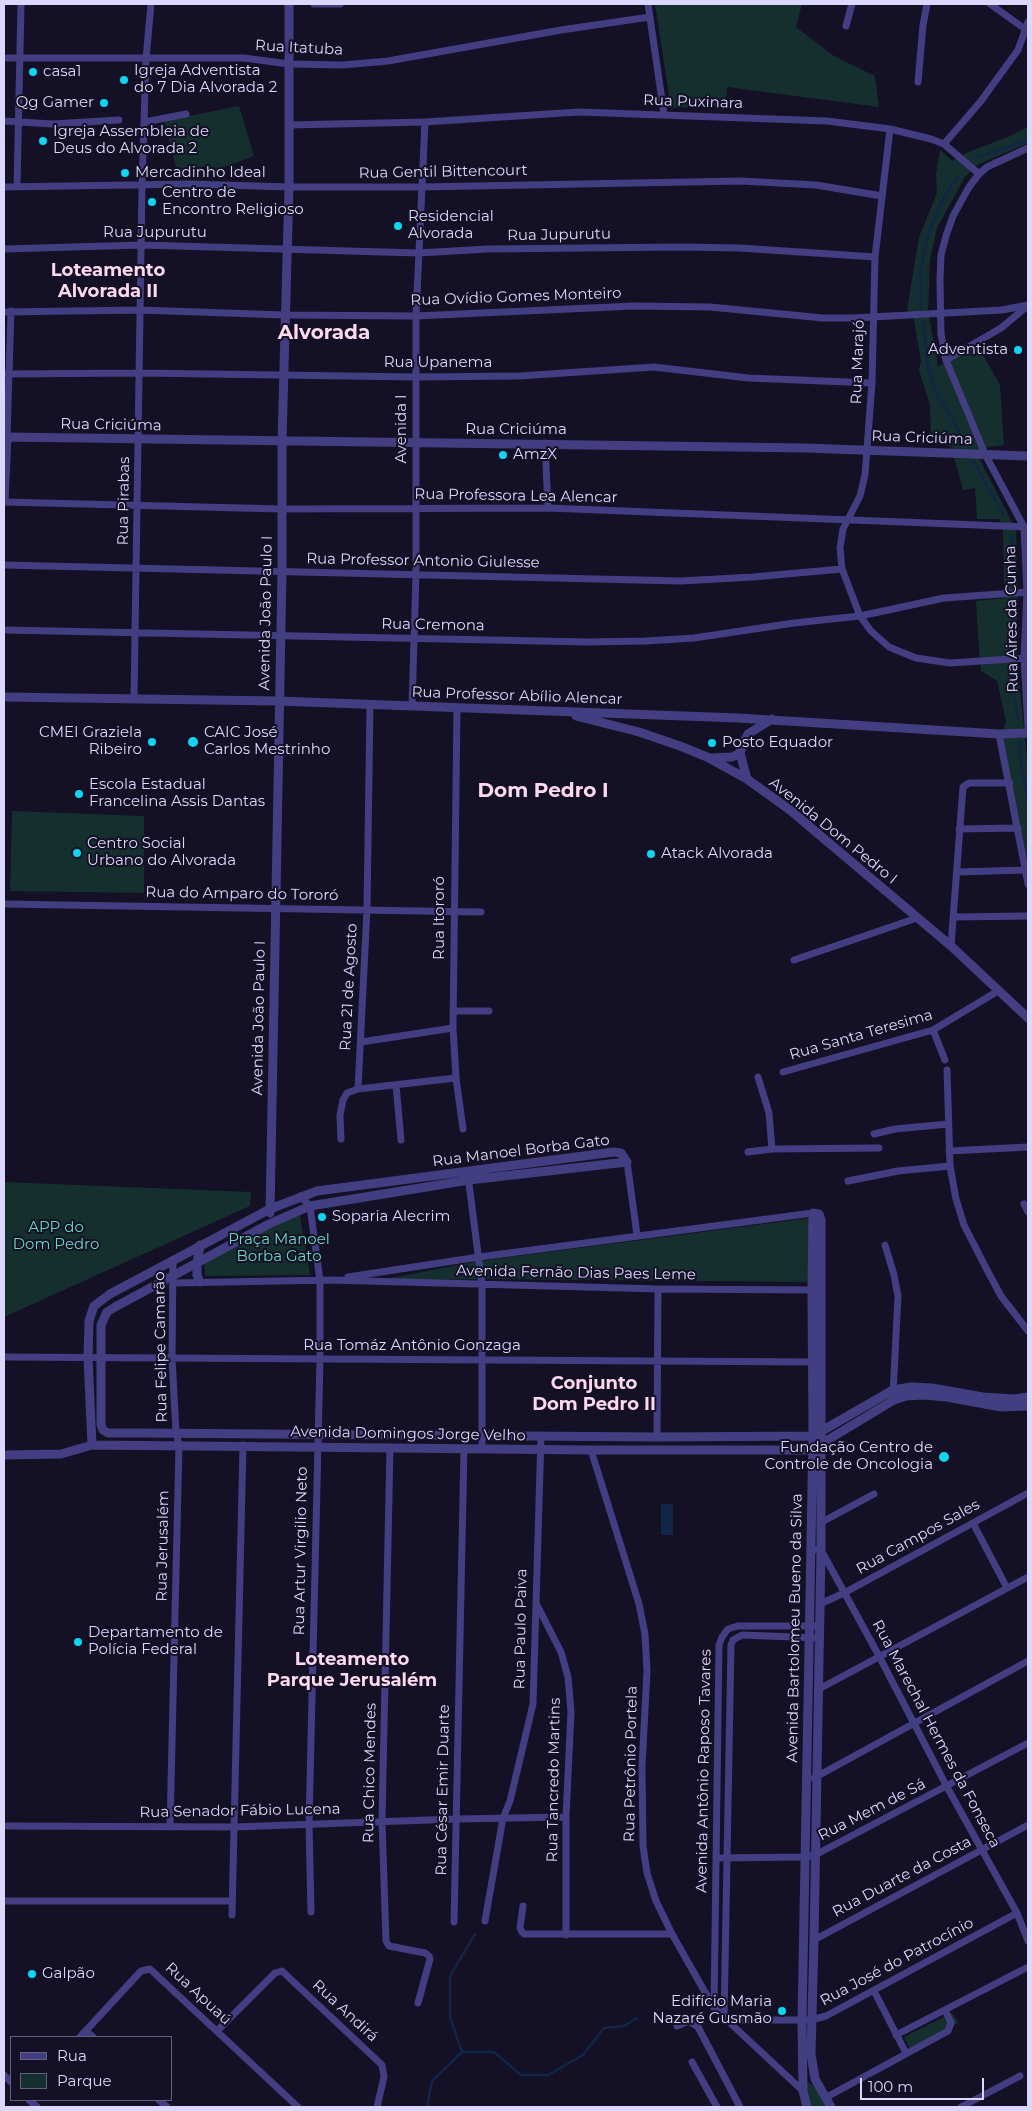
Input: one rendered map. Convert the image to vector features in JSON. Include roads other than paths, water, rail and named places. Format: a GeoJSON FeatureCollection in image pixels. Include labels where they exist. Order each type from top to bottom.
{"type":"FeatureCollection","features":[{"type":"Feature","properties":{"kind":"street"},"geometry":{"type":"LineString","coordinates":[[16,187],[21,4]]}},
{"type":"Feature","properties":{"kind":"street","name":"Rua Pirabas"},"geometry":{"type":"LineString","coordinates":[[134,699],[142,185],[146,59],[152,4]]}},
{"type":"Feature","properties":{"kind":"street","name":"Avenida João Paulo I"},"geometry":{"type":"LineString","coordinates":[[269,1224],[282,573],[282,441],[289,187],[288,4]]}},
{"type":"Feature","properties":{"kind":"street"},"geometry":{"type":"LineString","coordinates":[[314,4],[340,4]]}},
{"type":"Feature","properties":{"kind":"street"},"geometry":{"type":"LineString","coordinates":[[648,4],[664,114]]}},
{"type":"Feature","properties":{"kind":"street"},"geometry":{"type":"LineString","coordinates":[[846,26],[852,4]]}},
{"type":"Feature","properties":{"kind":"street"},"geometry":{"type":"LineString","coordinates":[[918,82],[923,25],[927,4]]}},
{"type":"Feature","properties":{"kind":"street"},"geometry":{"type":"LineString","coordinates":[[979,174],[944,144],[981,100],[1015,54],[1022,42],[1027,25],[990,4]]}},
{"type":"Feature","properties":{"kind":"street","name":"Rua Itatuba"},"geometry":{"type":"LineString","coordinates":[[4,58],[244,58],[289,64],[343,65],[388,61],[561,30],[650,18]]}},
{"type":"Feature","properties":{"kind":"street","name":"Rua Puxinara"},"geometry":{"type":"LineString","coordinates":[[288,125],[425,122],[579,112],[664,114],[827,121],[890,129],[944,144]]}},
{"type":"Feature","properties":{"kind":"street"},"geometry":{"type":"LineString","coordinates":[[145,122],[186,114]]}},
{"type":"Feature","properties":{"kind":"street"},"geometry":{"type":"LineString","coordinates":[[4,121],[53,124],[120,120]]}},
{"type":"Feature","properties":{"kind":"street","name":"Avenida I"},"geometry":{"type":"LineString","coordinates":[[412,706],[416,574],[416,316],[425,122]]}},
{"type":"Feature","properties":{"kind":"street","name":"Rua Marajó"},"geometry":{"type":"LineString","coordinates":[[890,129],[875,257],[872,383],[867,450],[860,496],[855,509],[846,519],[842,529],[840,548],[842,569],[860,616],[870,631],[889,647],[916,658],[950,663],[1026,658]]}},
{"type":"Feature","properties":{"kind":"street","name":"Rua Aires da Cunha"},"geometry":{"type":"LineString","coordinates":[[1028,148],[998,162],[979,174],[954,216],[941,255],[940,314],[941,334],[946,360],[985,454],[1026,527],[1028,727]]}},
{"type":"Feature","properties":{"kind":"street","name":"Rua Gentil Bittencourt"},"geometry":{"type":"LineString","coordinates":[[4,187],[142,185],[421,187],[776,182],[816,185],[882,196]]}},
{"type":"Feature","properties":{"kind":"street","name":"Rua Jupurutu"},"geometry":{"type":"LineString","coordinates":[[4,249],[142,245],[418,253],[488,249],[681,247],[740,248],[875,257]]}},
{"type":"Feature","properties":{"kind":"street"},"geometry":{"type":"LineString","coordinates":[[946,360],[1001,328],[1028,305]]}},
{"type":"Feature","properties":{"kind":"street","name":"Rua Ovídio Gomes Monteiro"},"geometry":{"type":"LineString","coordinates":[[7,312],[140,310],[285,315],[416,316],[634,306],[710,307],[823,318],[940,314],[1002,310],[1028,305]]}},
{"type":"Feature","properties":{"kind":"street"},"geometry":{"type":"LineString","coordinates":[[4,502],[7,312]]}},
{"type":"Feature","properties":{"kind":"street","name":"Rua Upanema"},"geometry":{"type":"LineString","coordinates":[[6,374],[140,373],[284,376],[519,376],[654,367],[748,378],[872,383]]}},
{"type":"Feature","properties":{"kind":"street","name":"Rua Criciúma"},"geometry":{"type":"LineString","coordinates":[[5,437],[416,444],[545,443],[867,450],[1028,456]]}},
{"type":"Feature","properties":{"kind":"street"},"geometry":{"type":"LineString","coordinates":[[545,443],[548,508]]}},
{"type":"Feature","properties":{"kind":"street","name":"Rua Professora Lea Alencar"},"geometry":{"type":"LineString","coordinates":[[4,502],[281,509],[548,508],[1026,527]]}},
{"type":"Feature","properties":{"kind":"street","name":"Rua Professor Antonio Giulesse"},"geometry":{"type":"LineString","coordinates":[[4,565],[681,581],[842,569]]}},
{"type":"Feature","properties":{"kind":"street","name":"Rua Cremona"},"geometry":{"type":"LineString","coordinates":[[4,630],[578,642],[646,641],[694,638],[794,623],[860,616],[944,598],[1028,592]]}},
{"type":"Feature","properties":{"kind":"street","name":"Rua Professor Abílio Alencar"},"geometry":{"type":"LineString","coordinates":[[4,697],[278,701],[772,719],[999,734],[1028,733]]}},
{"type":"Feature","properties":{"kind":"street","name":"Rua 21 de Agosto"},"geometry":{"type":"LineString","coordinates":[[358,1089],[367,909],[370,705]]}},
{"type":"Feature","properties":{"kind":"street","name":"Rua Itororó"},"geometry":{"type":"LineString","coordinates":[[457,708],[453,1028],[456,1078],[463,1129]]}},
{"type":"Feature","properties":{"kind":"street","name":"Avenida Dom Pedro I"},"geometry":{"type":"LineString","coordinates":[[559,712],[639,732],[707,758],[748,779],[790,810],[951,946],[1028,1018]]}},
{"type":"Feature","properties":{"kind":"street"},"geometry":{"type":"LineString","coordinates":[[639,732],[638,723],[644,714]]}},
{"type":"Feature","properties":{"kind":"street"},"geometry":{"type":"LineString","coordinates":[[738,718],[748,734]]}},
{"type":"Feature","properties":{"kind":"street"},"geometry":{"type":"LineString","coordinates":[[748,779],[740,753],[748,734],[772,719]]}},
{"type":"Feature","properties":{"kind":"street"},"geometry":{"type":"LineString","coordinates":[[999,734],[1027,870],[1028,884]]}},
{"type":"Feature","properties":{"kind":"street"},"geometry":{"type":"LineString","coordinates":[[707,758],[732,757],[740,753]]}},
{"type":"Feature","properties":{"kind":"street"},"geometry":{"type":"LineString","coordinates":[[951,946],[963,787],[969,783],[1010,783]]}},
{"type":"Feature","properties":{"kind":"street"},"geometry":{"type":"LineString","coordinates":[[959,829],[1018,828]]}},
{"type":"Feature","properties":{"kind":"street"},"geometry":{"type":"LineString","coordinates":[[958,872],[1027,870]]}},
{"type":"Feature","properties":{"kind":"street","name":"Rua do Amparo do Tororó"},"geometry":{"type":"LineString","coordinates":[[4,904],[481,912]]}},
{"type":"Feature","properties":{"kind":"street"},"geometry":{"type":"LineString","coordinates":[[954,917],[1028,916]]}},
{"type":"Feature","properties":{"kind":"street"},"geometry":{"type":"LineString","coordinates":[[794,960],[917,918]]}},
{"type":"Feature","properties":{"kind":"street","name":"Rua Santa Teresima"},"geometry":{"type":"LineString","coordinates":[[783,1072],[933,1030],[998,991]]}},
{"type":"Feature","properties":{"kind":"street"},"geometry":{"type":"LineString","coordinates":[[453,1011],[489,1011]]}},
{"type":"Feature","properties":{"kind":"street"},"geometry":{"type":"LineString","coordinates":[[361,1042],[453,1028]]}},
{"type":"Feature","properties":{"kind":"street"},"geometry":{"type":"LineString","coordinates":[[933,1030],[945,1060]]}},
{"type":"Feature","properties":{"kind":"street"},"geometry":{"type":"LineString","coordinates":[[947,1070],[950,1166],[956,1199],[964,1225],[1001,1296],[1028,1331]]}},
{"type":"Feature","properties":{"kind":"street"},"geometry":{"type":"LineString","coordinates":[[758,1076],[769,1113],[772,1149]]}},
{"type":"Feature","properties":{"kind":"street"},"geometry":{"type":"LineString","coordinates":[[342,1139],[340,1115],[346,1093],[358,1089],[456,1078]]}},
{"type":"Feature","properties":{"kind":"street"},"geometry":{"type":"LineString","coordinates":[[396,1085],[401,1140]]}},
{"type":"Feature","properties":{"kind":"street"},"geometry":{"type":"LineString","coordinates":[[874,1134],[895,1129],[948,1124]]}},
{"type":"Feature","properties":{"kind":"street"},"geometry":{"type":"LineString","coordinates":[[949,1151],[1028,1147]]}},
{"type":"Feature","properties":{"kind":"street"},"geometry":{"type":"LineString","coordinates":[[748,1152],[772,1149],[879,1148]]}},
{"type":"Feature","properties":{"kind":"street","name":"Rua Manoel Borba Gato"},"geometry":{"type":"LineString","coordinates":[[92,1445],[88,1358],[89,1321],[94,1306],[101,1299],[200,1245],[270,1209],[317,1191],[614,1152],[621,1153],[627,1162],[469,1180],[310,1206],[269,1224],[197,1263],[173,1279],[107,1312],[101,1325],[101,1425],[103,1430]]}},
{"type":"Feature","properties":{"kind":"street"},"geometry":{"type":"LineString","coordinates":[[627,1162],[637,1235]]}},
{"type":"Feature","properties":{"kind":"street"},"geometry":{"type":"LineString","coordinates":[[848,1181],[906,1170],[950,1166]]}},
{"type":"Feature","properties":{"kind":"street"},"geometry":{"type":"LineString","coordinates":[[467,1170],[482,1285],[482,1449]]}},
{"type":"Feature","properties":{"kind":"street"},"geometry":{"type":"LineString","coordinates":[[300,1196],[310,1206]]}},
{"type":"Feature","properties":{"kind":"street"},"geometry":{"type":"LineString","coordinates":[[1024,1204],[1028,1212]]}},
{"type":"Feature","properties":{"kind":"street","name":"Rua Artur Virgilio Neto"},"geometry":{"type":"LineString","coordinates":[[310,1206],[320,1281],[320,1358],[309,1824],[311,1912]]}},
{"type":"Feature","properties":{"kind":"street","name":"Avenida Fernão Dias Paes Leme"},"geometry":{"type":"LineString","coordinates":[[173,1279],[200,1282],[330,1280],[637,1235],[813,1213]]}},
{"type":"Feature","properties":{"kind":"street","name":"Avenida Bartolomeu Bueno da Silva"},"geometry":{"type":"LineString","coordinates":[[807,2107],[803,2086],[806,2020],[806,1781],[811,1549],[817,1434],[816,1290],[821,1220],[819,1214],[813,1213]]}},
{"type":"Feature","properties":{"kind":"street"},"geometry":{"type":"LineString","coordinates":[[200,1245],[197,1263],[197,1275],[200,1282]]}},
{"type":"Feature","properties":{"kind":"street"},"geometry":{"type":"LineString","coordinates":[[885,1245],[898,1296],[893,1395]]}},
{"type":"Feature","properties":{"kind":"street","name":"Rua Felipe Camarão"},"geometry":{"type":"LineString","coordinates":[[173,1260],[172,1358],[176,1434],[179,1445]]}},
{"type":"Feature","properties":{"kind":"street","name":"Avenida Fernão Dias Paes Leme"},"geometry":{"type":"LineString","coordinates":[[330,1280],[658,1289],[816,1290]]}},
{"type":"Feature","properties":{"kind":"street"},"geometry":{"type":"LineString","coordinates":[[657,1437],[658,1289]]}},
{"type":"Feature","properties":{"kind":"street","name":"Rua Tomáz Antônio Gonzaga"},"geometry":{"type":"LineString","coordinates":[[4,1357],[816,1362]]}},
{"type":"Feature","properties":{"kind":"street"},"geometry":{"type":"LineString","coordinates":[[817,1434],[893,1395],[923,1394],[1001,1407],[1028,1401]]}},
{"type":"Feature","properties":{"kind":"street"},"geometry":{"type":"LineString","coordinates":[[816,1447],[893,1395]]}},
{"type":"Feature","properties":{"kind":"street","name":"Avenida Domingos Jorge Velho"},"geometry":{"type":"LineString","coordinates":[[103,1430],[108,1433],[176,1434],[657,1437],[817,1434]]}},
{"type":"Feature","properties":{"kind":"street","name":"Rua Paulo Paiva"},"geometry":{"type":"LineString","coordinates":[[485,1921],[503,1818],[512,1792],[533,1704],[541,1436]]}},
{"type":"Feature","properties":{"kind":"street","name":"Avenida Domingos Jorge Velho"},"geometry":{"type":"LineString","coordinates":[[4,1455],[61,1454],[92,1445],[243,1445],[591,1450],[816,1447]]}},
{"type":"Feature","properties":{"kind":"street","name":"Rua Jerusalém"},"geometry":{"type":"LineString","coordinates":[[170,1827],[179,1445]]}},
{"type":"Feature","properties":{"kind":"street"},"geometry":{"type":"LineString","coordinates":[[232,1915],[243,1445]]}},
{"type":"Feature","properties":{"kind":"street","name":"Avenida Bartolomeu Bueno da Silva"},"geometry":{"type":"LineString","coordinates":[[816,1447],[821,1550],[819,1690],[814,1940],[806,2020],[815,2079],[831,2107]]}},
{"type":"Feature","properties":{"kind":"street","name":"Rua Chico Mendes"},"geometry":{"type":"LineString","coordinates":[[390,1448],[382,1821],[387,1944],[425,1954],[430,1959],[418,2004]]}},
{"type":"Feature","properties":{"kind":"street","name":"Rua César Emir Duarte"},"geometry":{"type":"LineString","coordinates":[[454,1922],[464,1449]]}},
{"type":"Feature","properties":{"kind":"street","name":"Rua Petrônio Portela"},"geometry":{"type":"LineString","coordinates":[[591,1450],[634,1586],[644,1634],[647,1671],[642,1767],[644,1846],[647,1873],[656,1901],[672,1934],[714,2008],[725,2020],[803,2086]]}},
{"type":"Feature","properties":{"kind":"street","name":"Rua Campos Sales"},"geometry":{"type":"LineString","coordinates":[[820,1604],[844,1593],[1028,1493]]}},
{"type":"Feature","properties":{"kind":"street"},"geometry":{"type":"LineString","coordinates":[[820,1523],[874,1494]]}},
{"type":"Feature","properties":{"kind":"street"},"geometry":{"type":"LineString","coordinates":[[973,1523],[1007,1588]]}},
{"type":"Feature","properties":{"kind":"street"},"geometry":{"type":"LineString","coordinates":[[811,1549],[821,1550]]}},
{"type":"Feature","properties":{"kind":"street","name":"Rua Marechal Hermes da Fonseca"},"geometry":{"type":"LineString","coordinates":[[821,1550],[947,1787],[1017,1913],[1028,1941]]}},
{"type":"Feature","properties":{"kind":"street"},"geometry":{"type":"LineString","coordinates":[[819,1690],[1028,1577]]}},
{"type":"Feature","properties":{"kind":"street","name":"Rua Tancredo Martins"},"geometry":{"type":"LineString","coordinates":[[535,1602],[561,1652],[568,1677],[571,1712],[566,1817],[566,1935]]}},
{"type":"Feature","properties":{"kind":"street","name":"Avenida Antônio Raposo Tavares"},"geometry":{"type":"LineString","coordinates":[[714,2008],[719,1645],[728,1629],[738,1626],[819,1626]]}},
{"type":"Feature","properties":{"kind":"street","name":"Avenida Antônio Raposo Tavares"},"geometry":{"type":"LineString","coordinates":[[725,2020],[731,1645],[733,1640],[742,1636],[819,1638]]}},
{"type":"Feature","properties":{"kind":"street"},"geometry":{"type":"LineString","coordinates":[[719,1645],[731,1645]]}},
{"type":"Feature","properties":{"kind":"street"},"geometry":{"type":"LineString","coordinates":[[806,1781],[1028,1661]]}},
{"type":"Feature","properties":{"kind":"street"},"geometry":{"type":"LineString","coordinates":[[718,1715],[730,1715]]}},
{"type":"Feature","properties":{"kind":"street","name":"Rua Mem de Sá"},"geometry":{"type":"LineString","coordinates":[[717,1858],[805,1857],[815,1854],[947,1787],[1028,1742]]}},
{"type":"Feature","properties":{"kind":"street","name":"Rua Senador Fábio Lucena"},"geometry":{"type":"LineString","coordinates":[[4,1826],[234,1827],[382,1821],[566,1817]]}},
{"type":"Feature","properties":{"kind":"street","name":"Rua Duarte da Costa"},"geometry":{"type":"LineString","coordinates":[[814,1940],[1028,1824]]}},
{"type":"Feature","properties":{"kind":"street"},"geometry":{"type":"LineString","coordinates":[[4,1901],[232,1900]]}},
{"type":"Feature","properties":{"kind":"street"},"geometry":{"type":"LineString","coordinates":[[523,1906],[520,1928],[524,1934],[672,1934]]}},
{"type":"Feature","properties":{"kind":"street","name":"Rua José do Patrocínio"},"geometry":{"type":"LineString","coordinates":[[725,2020],[806,2020],[826,2016],[1017,1913]]}},
{"type":"Feature","properties":{"kind":"street"},"geometry":{"type":"LineString","coordinates":[[896,2035],[1028,1967]]}},
{"type":"Feature","properties":{"kind":"street","name":"Rua Apuaú"},"geometry":{"type":"LineString","coordinates":[[81,2036],[141,1971],[150,1969],[298,2107]]}},
{"type":"Feature","properties":{"kind":"street","name":"Rua Andirá"},"geometry":{"type":"LineString","coordinates":[[217,2032],[275,1973],[282,1971],[379,2062],[384,2070],[383,2087],[377,2107]]}},
{"type":"Feature","properties":{"kind":"street"},"geometry":{"type":"LineString","coordinates":[[874,1991],[906,2053]]}},
{"type":"Feature","properties":{"kind":"street"},"geometry":{"type":"LineString","coordinates":[[825,2098],[948,2032],[951,2023],[946,2010]]}},
{"type":"Feature","properties":{"kind":"street"},"geometry":{"type":"LineString","coordinates":[[677,2026],[689,2021],[698,2027],[740,2107]]}},
{"type":"Feature","properties":{"kind":"street"},"geometry":{"type":"LineString","coordinates":[[86,2031],[92,2036]]}},
{"type":"Feature","properties":{"kind":"street"},"geometry":{"type":"LineString","coordinates":[[692,2062],[717,2107]]}},
{"type":"Feature","properties":{"kind":"street"},"geometry":{"type":"LineString","coordinates":[[961,2107],[1020,2076]]}},
{"type":"Feature","properties":{"kind":"street"},"geometry":{"type":"LineString","coordinates":[[803,2086],[815,2079]]}},
{"type":"Feature","properties":{"kind":"water"},"geometry":{"type":"Polygon","coordinates":[[[661,1504],[673,1504],[673,1535],[661,1535],[661,1504]]]}},
{"type":"Feature","properties":{"kind":"waterway"},"geometry":{"type":"LineString","coordinates":[[975,158],[1028,139]]}},
{"type":"Feature","properties":{"kind":"waterway"},"geometry":{"type":"LineString","coordinates":[[921,310],[921,267],[929,232],[944,197],[958,176]]}},
{"type":"Feature","properties":{"kind":"waterway"},"geometry":{"type":"LineString","coordinates":[[923,322],[928,365],[937,396],[950,414],[964,442]]}},
{"type":"Feature","properties":{"kind":"waterway"},"geometry":{"type":"LineString","coordinates":[[973,461],[1003,514]]}},
{"type":"Feature","properties":{"kind":"waterway"},"geometry":{"type":"LineString","coordinates":[[1011,536],[1013,579]]}},
{"type":"Feature","properties":{"kind":"waterway"},"geometry":{"type":"LineString","coordinates":[[1010,647],[1013,607]]}},
{"type":"Feature","properties":{"kind":"waterway"},"geometry":{"type":"LineString","coordinates":[[1011,665],[1017,719]]}},
{"type":"Feature","properties":{"kind":"waterway"},"geometry":{"type":"LineString","coordinates":[[1019,738],[1022,774],[1028,797]]}},
{"type":"Feature","properties":{"kind":"waterway"},"geometry":{"type":"LineString","coordinates":[[427,2107],[432,2081],[462,2052],[450,2017],[450,1976],[475,1934]]}},
{"type":"Feature","properties":{"kind":"waterway"},"geometry":{"type":"LineString","coordinates":[[462,2052],[494,2052],[521,2075],[548,2075],[583,2055],[604,2028],[624,2026],[637,2018]]}},
{"type":"Feature","properties":{"kind":"place","name":"casa1"},"geometry":{"type":"Point","coordinates":[33,72]}},
{"type":"Feature","properties":{"kind":"place","name":"Igreja Adventista do 7 Dia Alvorada 2"},"geometry":{"type":"Point","coordinates":[124,80]}},
{"type":"Feature","properties":{"kind":"place","name":"Qg Gamer"},"geometry":{"type":"Point","coordinates":[104,103]}},
{"type":"Feature","properties":{"kind":"place","name":"Igreja Assembleia de Deus do Alvorada 2"},"geometry":{"type":"Point","coordinates":[43,141]}},
{"type":"Feature","properties":{"kind":"place","name":"Mercadinho Ideal"},"geometry":{"type":"Point","coordinates":[125,173]}},
{"type":"Feature","properties":{"kind":"place","name":"Centro de Encontro Religioso"},"geometry":{"type":"Point","coordinates":[152,202]}},
{"type":"Feature","properties":{"kind":"place","name":"Residencial Alvorada"},"geometry":{"type":"Point","coordinates":[398,226]}},
{"type":"Feature","properties":{"kind":"place","name":"Adventista"},"geometry":{"type":"Point","coordinates":[1018,350]}},
{"type":"Feature","properties":{"kind":"place","name":"AmzX"},"geometry":{"type":"Point","coordinates":[503,455]}},
{"type":"Feature","properties":{"kind":"place","name":"CMEI Graziela Ribeiro"},"geometry":{"type":"Point","coordinates":[152,742]}},
{"type":"Feature","properties":{"kind":"place","name":"CAIC José Carlos Mestrinho"},"geometry":{"type":"Point","coordinates":[193,742]}},
{"type":"Feature","properties":{"kind":"place","name":"Posto Equador"},"geometry":{"type":"Point","coordinates":[712,743]}},
{"type":"Feature","properties":{"kind":"place","name":"Escola Estadual Francelina Assis Dantas"},"geometry":{"type":"Point","coordinates":[79,794]}},
{"type":"Feature","properties":{"kind":"place","name":"Centro Social Urbano do Alvorada"},"geometry":{"type":"Point","coordinates":[77,853]}},
{"type":"Feature","properties":{"kind":"place","name":"Atack Alvorada"},"geometry":{"type":"Point","coordinates":[651,854]}},
{"type":"Feature","properties":{"kind":"place","name":"Soparia Alecrim"},"geometry":{"type":"Point","coordinates":[322,1217]}},
{"type":"Feature","properties":{"kind":"place","name":"Fundação Centro de Controle de Oncologia"},"geometry":{"type":"Point","coordinates":[944,1457]}},
{"type":"Feature","properties":{"kind":"place","name":"Departamento de Polícia Federal"},"geometry":{"type":"Point","coordinates":[78,1642]}},
{"type":"Feature","properties":{"kind":"place","name":"Galpão"},"geometry":{"type":"Point","coordinates":[32,1974]}},
{"type":"Feature","properties":{"kind":"place","name":"Edifício Maria Nazaré Gusmão"},"geometry":{"type":"Point","coordinates":[782,2011]}},
{"type":"Feature","properties":{"kind":"district","name":"Loteamento Alvorada II"},"geometry":{"type":"Point","coordinates":[108,281]}},
{"type":"Feature","properties":{"kind":"district","name":"Alvorada"},"geometry":{"type":"Point","coordinates":[324,333]}},
{"type":"Feature","properties":{"kind":"district","name":"Dom Pedro I"},"geometry":{"type":"Point","coordinates":[543,791]}},
{"type":"Feature","properties":{"kind":"district","name":"Conjunto Dom Pedro II"},"geometry":{"type":"Point","coordinates":[594,1394]}},
{"type":"Feature","properties":{"kind":"district","name":"Loteamento Parque Jerusalém"},"geometry":{"type":"Point","coordinates":[352,1670]}},
{"type":"Feature","properties":{"kind":"park label","name":"APP do Dom Pedro"},"geometry":{"type":"Point","coordinates":[56,1236]}},
{"type":"Feature","properties":{"kind":"park label","name":"Praça Manoel Borba Gato"},"geometry":{"type":"Point","coordinates":[279,1248]}}]}
